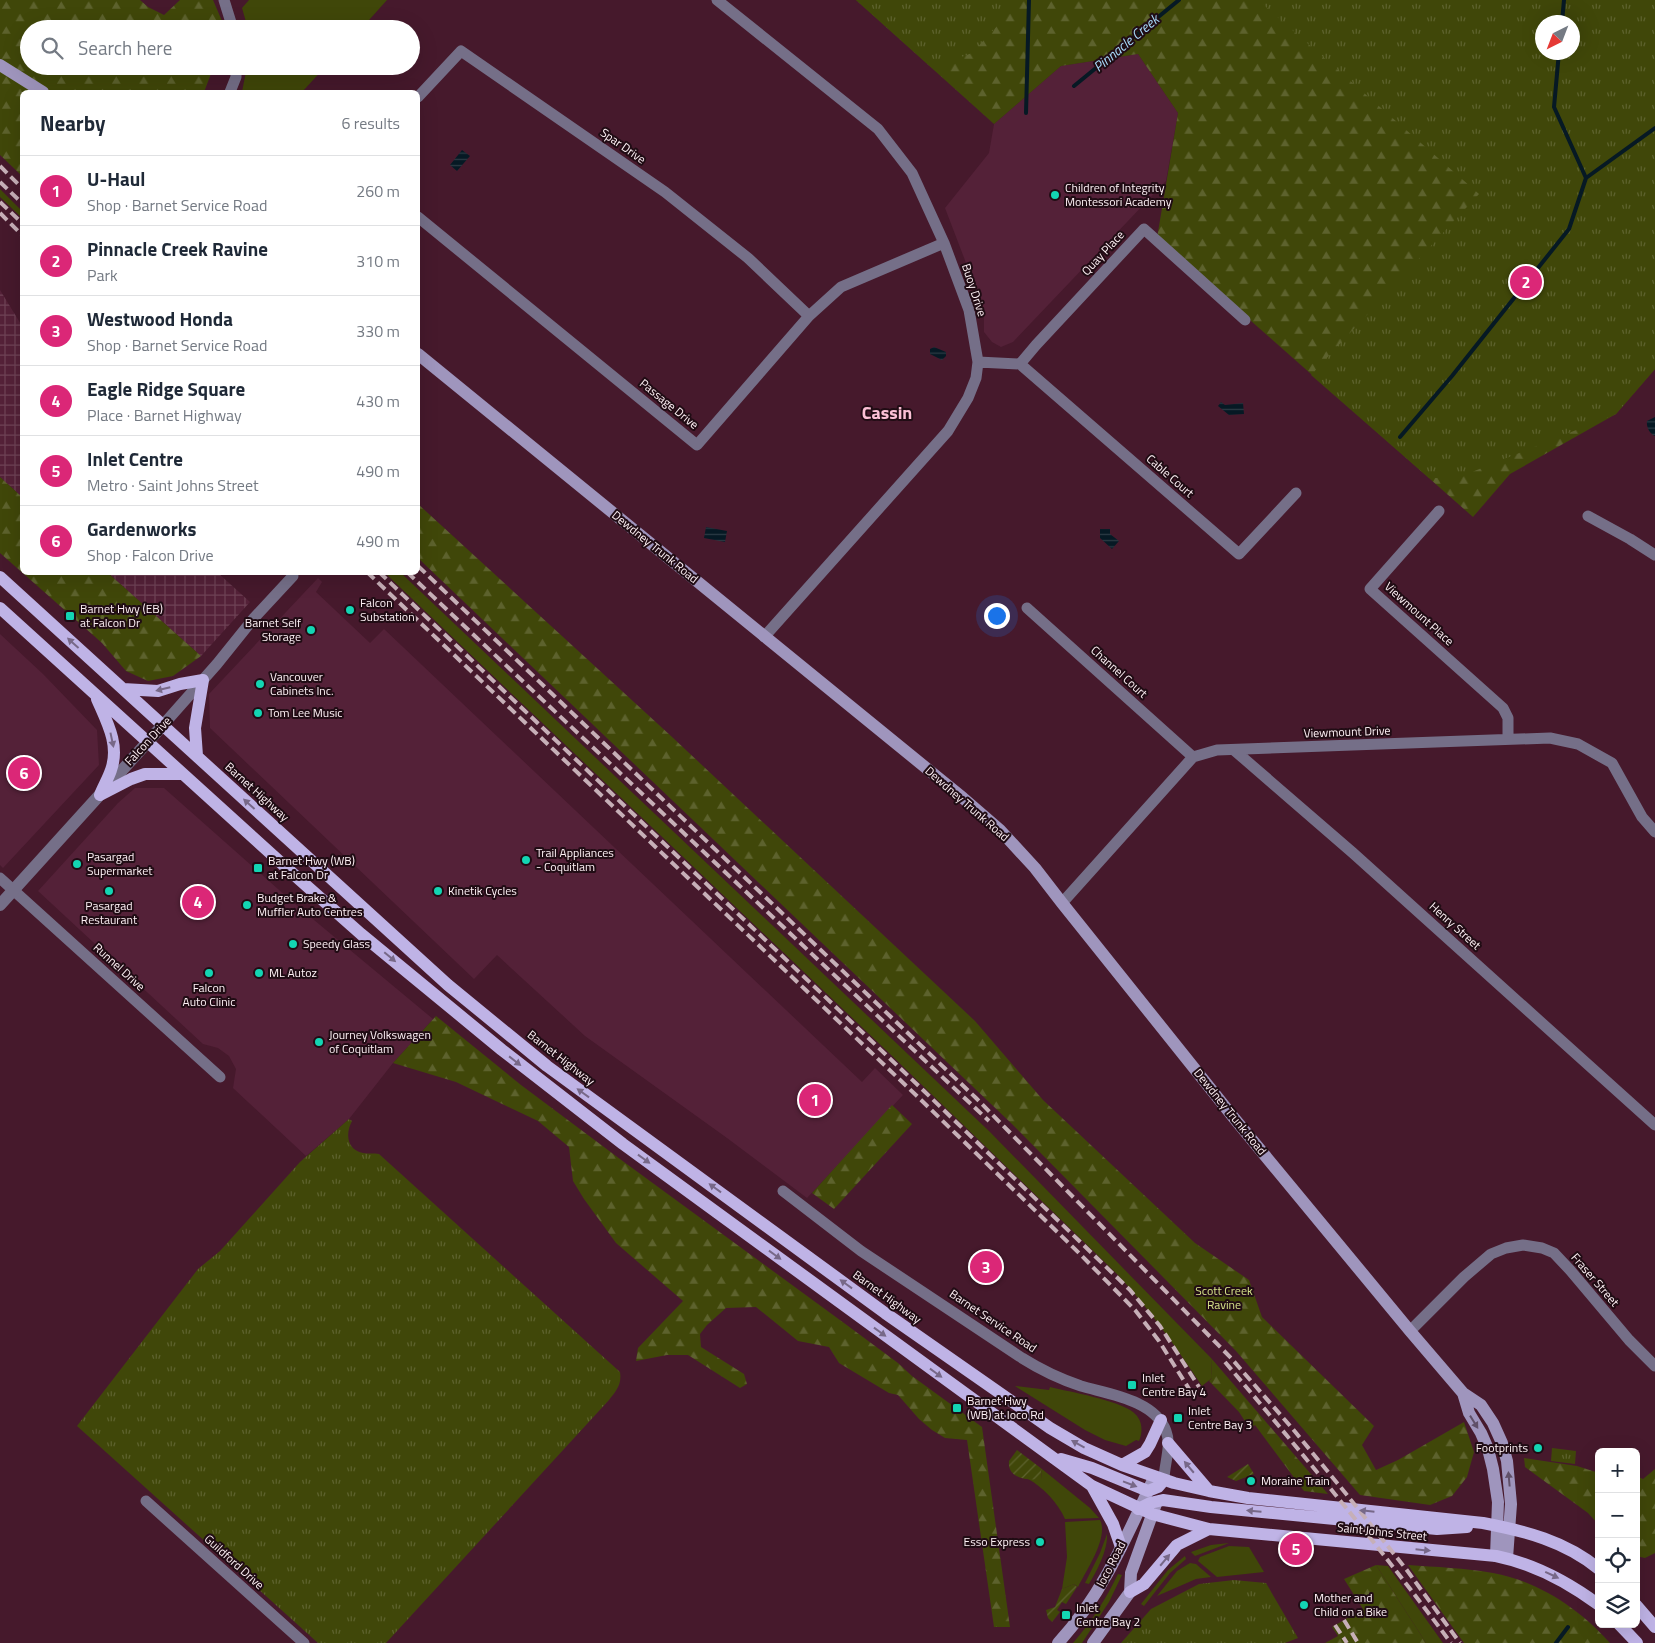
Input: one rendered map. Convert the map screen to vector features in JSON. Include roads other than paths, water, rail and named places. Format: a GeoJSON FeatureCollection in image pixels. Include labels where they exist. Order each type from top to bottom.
{"type":"FeatureCollection","features":[{"type":"Feature","properties":{"kind":"main road"},"geometry":{"type":"LineString","coordinates":[[0,65],[40,90]]}},
{"type":"Feature","properties":{"kind":"main road","name":"Dewdney Trunk Road"},"geometry":{"type":"LineString","coordinates":[[420,356],[1000,830],[1035,868],[1234,1118],[1463,1393],[1469,1413],[1488,1449],[1503,1527],[1502,1557]]}},
{"type":"Feature","properties":{"kind":"main road","name":"Barnet Highway"},"geometry":{"type":"LineString","coordinates":[[0,577],[448,985],[547,1066],[885,1313],[1050,1428],[1084,1448],[1159,1479]]}},
{"type":"Feature","properties":{"kind":"main road"},"geometry":{"type":"LineString","coordinates":[[0,608],[361,934],[552,1090],[703,1203],[1092,1486],[1152,1514]]}},
{"type":"Feature","properties":{"kind":"main road"},"geometry":{"type":"LineString","coordinates":[[123,689],[158,691],[180,684],[203,680],[195,728],[197,756]]}},
{"type":"Feature","properties":{"kind":"main road"},"geometry":{"type":"LineString","coordinates":[[95,695],[114,744],[111,769],[100,795]]}},
{"type":"Feature","properties":{"kind":"main road"},"geometry":{"type":"LineString","coordinates":[[100,795],[145,774],[182,774]]}},
{"type":"Feature","properties":{"kind":"main road"},"geometry":{"type":"LineString","coordinates":[[1122,1465],[1145,1452],[1160,1420]]}},
{"type":"Feature","properties":{"kind":"main road"},"geometry":{"type":"LineString","coordinates":[[1168,1443],[1209,1491]]}},
{"type":"Feature","properties":{"kind":"main road"},"geometry":{"type":"LineString","coordinates":[[1051,1456],[1092,1468],[1148,1491],[1158,1487],[1159,1479]]}},
{"type":"Feature","properties":{"kind":"main road","name":"Saint Johns Street"},"geometry":{"type":"LineString","coordinates":[[1159,1479],[1248,1498],[1483,1523],[1531,1533],[1564,1546],[1595,1566]]}},
{"type":"Feature","properties":{"kind":"main road","name":"Ioco Road"},"geometry":{"type":"LineString","coordinates":[[1094,1643],[1130,1592],[1131,1572],[1157,1501],[1159,1479]]}},
{"type":"Feature","properties":{"kind":"main road"},"geometry":{"type":"LineString","coordinates":[[1092,1486],[1113,1524],[1121,1547]]}},
{"type":"Feature","properties":{"kind":"main road","name":"Ioco Road"},"geometry":{"type":"LineString","coordinates":[[1058,1643],[1090,1603],[1121,1547],[1148,1491]]}},
{"type":"Feature","properties":{"kind":"main road"},"geometry":{"type":"LineString","coordinates":[[1138,1509],[1157,1501],[1170,1501],[1211,1507],[1437,1529],[1503,1527]]}},
{"type":"Feature","properties":{"kind":"main road","name":"Saint Johns Street"},"geometry":{"type":"LineString","coordinates":[[1152,1514],[1209,1530],[1502,1557],[1531,1566],[1564,1581],[1595,1602]]}},
{"type":"Feature","properties":{"kind":"main road"},"geometry":{"type":"LineString","coordinates":[[1130,1592],[1144,1584],[1177,1545],[1209,1530]]}},
{"type":"Feature","properties":{"kind":"main road"},"geometry":{"type":"LineString","coordinates":[[1640,1610],[1655,1627]]}},
{"type":"Feature","properties":{"kind":"main road"},"geometry":{"type":"LineString","coordinates":[[1623,1628],[1637,1643]]}},
{"type":"Feature","properties":{"kind":"street"},"geometry":{"type":"LineString","coordinates":[[224,0],[230,20]]}},
{"type":"Feature","properties":{"kind":"street","name":"Buoy Drive"},"geometry":{"type":"LineString","coordinates":[[717,0],[878,129],[912,173],[944,243],[969,310],[978,362],[976,378],[968,398],[948,431],[764,637]]}},
{"type":"Feature","properties":{"kind":"street","name":"Spar Drive"},"geometry":{"type":"LineString","coordinates":[[420,95],[461,51],[665,192],[748,258],[810,316]]}},
{"type":"Feature","properties":{"kind":"street"},"geometry":{"type":"LineString","coordinates":[[231,90],[236,75]]}},
{"type":"Feature","properties":{"kind":"street","name":"Passage Drive"},"geometry":{"type":"LineString","coordinates":[[420,218],[697,445],[810,316],[841,287],[944,243]]}},
{"type":"Feature","properties":{"kind":"street","name":"Quay Place"},"geometry":{"type":"LineString","coordinates":[[1020,364],[1144,229],[1245,320]]}},
{"type":"Feature","properties":{"kind":"street"},"geometry":{"type":"LineString","coordinates":[[978,362],[1020,364]]}},
{"type":"Feature","properties":{"kind":"street","name":"Cable Court"},"geometry":{"type":"LineString","coordinates":[[1020,364],[1239,554],[1296,493]]}},
{"type":"Feature","properties":{"kind":"street","name":"Viewmount Place"},"geometry":{"type":"LineString","coordinates":[[1438,511],[1370,589],[1503,708],[1508,718],[1508,739]]}},
{"type":"Feature","properties":{"kind":"street"},"geometry":{"type":"LineString","coordinates":[[1588,516],[1655,555]]}},
{"type":"Feature","properties":{"kind":"street","name":"Falcon Drive"},"geometry":{"type":"LineString","coordinates":[[0,904],[163,725],[254,618],[293,576]]}},
{"type":"Feature","properties":{"kind":"street","name":"Channel Court"},"geometry":{"type":"LineString","coordinates":[[1027,608],[1192,756]]}},
{"type":"Feature","properties":{"kind":"street","name":"Viewmount Drive"},"geometry":{"type":"LineString","coordinates":[[1192,756],[1217,750],[1550,738],[1578,744],[1612,763],[1642,817],[1655,832]]}},
{"type":"Feature","properties":{"kind":"street","name":"Henry Street"},"geometry":{"type":"LineString","coordinates":[[1234,750],[1353,853],[1655,1125]]}},
{"type":"Feature","properties":{"kind":"street"},"geometry":{"type":"LineString","coordinates":[[1062,903],[1192,756]]}},
{"type":"Feature","properties":{"kind":"street","name":"Runnel Drive"},"geometry":{"type":"LineString","coordinates":[[0,878],[220,1077]]}},
{"type":"Feature","properties":{"kind":"street","name":"Barnet Service Road"},"geometry":{"type":"LineString","coordinates":[[783,1191],[861,1251],[1046,1373],[1134,1402],[1151,1411],[1160,1420]]}},
{"type":"Feature","properties":{"kind":"street","name":"Fraser Street"},"geometry":{"type":"LineString","coordinates":[[1410,1331],[1464,1277],[1491,1254],[1506,1248],[1523,1245],[1542,1248],[1554,1253],[1629,1340],[1655,1366]]}},
{"type":"Feature","properties":{"kind":"street"},"geometry":{"type":"LineString","coordinates":[[1159,1479],[1164,1466],[1168,1443],[1167,1431],[1160,1420]]}},
{"type":"Feature","properties":{"kind":"street","name":"Guildford Drive"},"geometry":{"type":"LineString","coordinates":[[146,1501],[304,1643]]}},
{"type":"Feature","properties":{"kind":"water"},"geometry":{"type":"Polygon","coordinates":[[[462,150],[470,156],[457,171],[450,165],[462,150]]]}},
{"type":"Feature","properties":{"kind":"water"},"geometry":{"type":"Polygon","coordinates":[[[934,347],[946,352],[946,356],[942,360],[930,354],[930,349],[934,347]]]}},
{"type":"Feature","properties":{"kind":"water"},"geometry":{"type":"Polygon","coordinates":[[[1221,402],[1225,405],[1243,403],[1244,414],[1229,415],[1218,406],[1221,402]]]}},
{"type":"Feature","properties":{"kind":"water"},"geometry":{"type":"Polygon","coordinates":[[[1655,417],[1655,436],[1649,430],[1647,421],[1655,417]]]}},
{"type":"Feature","properties":{"kind":"water"},"geometry":{"type":"Polygon","coordinates":[[[706,527],[727,531],[725,542],[704,538],[706,527]]]}},
{"type":"Feature","properties":{"kind":"water"},"geometry":{"type":"Polygon","coordinates":[[[1100,529],[1110,529],[1110,534],[1119,541],[1112,549],[1100,538],[1100,529]]]}},
{"type":"Feature","properties":{"kind":"waterway","name":"Pinnacle Creek"},"geometry":{"type":"LineString","coordinates":[[1026,113],[1029,0]]}},
{"type":"Feature","properties":{"kind":"waterway","name":"Pinnacle Creek"},"geometry":{"type":"LineString","coordinates":[[1074,86],[1179,0]]}},
{"type":"Feature","properties":{"kind":"waterway"},"geometry":{"type":"LineString","coordinates":[[1563,15],[1564,0]]}},
{"type":"Feature","properties":{"kind":"waterway"},"geometry":{"type":"LineString","coordinates":[[1400,437],[1452,376],[1569,229],[1586,178],[1554,107],[1558,60]]}},
{"type":"Feature","properties":{"kind":"waterway"},"geometry":{"type":"LineString","coordinates":[[1586,178],[1655,128]]}},
{"type":"Feature","properties":{"kind":"waterway"},"geometry":{"type":"LineString","coordinates":[[1556,1643],[1568,1627]]}},
{"type":"Feature","properties":{"kind":"railway"},"geometry":{"type":"LineString","coordinates":[[0,166],[20,186]]}},
{"type":"Feature","properties":{"kind":"railway"},"geometry":{"type":"LineString","coordinates":[[0,182],[20,201]]}},
{"type":"Feature","properties":{"kind":"railway"},"geometry":{"type":"LineString","coordinates":[[0,202],[20,221]]}},
{"type":"Feature","properties":{"kind":"railway"},"geometry":{"type":"LineString","coordinates":[[0,213],[20,233]]}},
{"type":"Feature","properties":{"kind":"railway"},"geometry":{"type":"LineString","coordinates":[[420,568],[976,1098],[1231,1358],[1347,1495],[1406,1569],[1460,1643]]}},
{"type":"Feature","properties":{"kind":"railway"},"geometry":{"type":"LineString","coordinates":[[370,575],[1079,1253],[1135,1310],[1159,1341],[1191,1392]]}},
{"type":"Feature","properties":{"kind":"railway"},"geometry":{"type":"LineString","coordinates":[[382,575],[1130,1290],[1160,1326],[1199,1387]]}},
{"type":"Feature","properties":{"kind":"railway"},"geometry":{"type":"LineString","coordinates":[[410,575],[989,1121]]}},
{"type":"Feature","properties":{"kind":"railway"},"geometry":{"type":"LineString","coordinates":[[1225,1362],[1340,1501],[1451,1643]]}},
{"type":"Feature","properties":{"kind":"railway"},"geometry":{"type":"LineString","coordinates":[[1344,1620],[1358,1643]]}},
{"type":"Feature","properties":{"kind":"railway"},"geometry":{"type":"LineString","coordinates":[[1335,1625],[1347,1643]]}},
{"type":"Feature","properties":{"kind":"place","name":"Children of Integrity Montessori Academy"},"geometry":{"type":"Point","coordinates":[1055,195]}},
{"type":"Feature","properties":{"kind":"place","name":"Pinnacle Creek Ravine"},"geometry":{"type":"Point","coordinates":[1526,282]}},
{"type":"Feature","properties":{"kind":"place","name":"Falcon Substation"},"geometry":{"type":"Point","coordinates":[350,610]}},
{"type":"Feature","properties":{"kind":"place","name":"Barnet Hwy (EB) at Falcon Dr"},"geometry":{"type":"Point","coordinates":[70,616]}},
{"type":"Feature","properties":{"kind":"place","name":"Barnet Self Storage"},"geometry":{"type":"Point","coordinates":[311,630]}},
{"type":"Feature","properties":{"kind":"place","name":"Vancouver Cabinets Inc."},"geometry":{"type":"Point","coordinates":[260,684]}},
{"type":"Feature","properties":{"kind":"place","name":"Tom Lee Music"},"geometry":{"type":"Point","coordinates":[258,713]}},
{"type":"Feature","properties":{"kind":"place","name":"Gardenworks"},"geometry":{"type":"Point","coordinates":[24,773]}},
{"type":"Feature","properties":{"kind":"place","name":"Trail Appliances - Coquitlam"},"geometry":{"type":"Point","coordinates":[526,860]}},
{"type":"Feature","properties":{"kind":"place","name":"Pasargad Supermarket"},"geometry":{"type":"Point","coordinates":[77,864]}},
{"type":"Feature","properties":{"kind":"place","name":"Barnet Hwy (WB) at Falcon Dr"},"geometry":{"type":"Point","coordinates":[258,868]}},
{"type":"Feature","properties":{"kind":"place","name":"Pasargad Restaurant"},"geometry":{"type":"Point","coordinates":[109,891]}},
{"type":"Feature","properties":{"kind":"place","name":"Kinetik Cycles"},"geometry":{"type":"Point","coordinates":[438,891]}},
{"type":"Feature","properties":{"kind":"place","name":"Eagle Ridge Square"},"geometry":{"type":"Point","coordinates":[198,902]}},
{"type":"Feature","properties":{"kind":"place","name":"Budget Brake & Muffler Auto Centres"},"geometry":{"type":"Point","coordinates":[247,905]}},
{"type":"Feature","properties":{"kind":"place","name":"Speedy Glass"},"geometry":{"type":"Point","coordinates":[293,944]}},
{"type":"Feature","properties":{"kind":"place","name":"Falcon Auto Clinic"},"geometry":{"type":"Point","coordinates":[209,973]}},
{"type":"Feature","properties":{"kind":"place","name":"ML Autoz"},"geometry":{"type":"Point","coordinates":[259,973]}},
{"type":"Feature","properties":{"kind":"place","name":"Journey Volkswagen of Coquitlam"},"geometry":{"type":"Point","coordinates":[319,1042]}},
{"type":"Feature","properties":{"kind":"place","name":"U-Haul"},"geometry":{"type":"Point","coordinates":[815,1100]}},
{"type":"Feature","properties":{"kind":"place","name":"Westwood Honda"},"geometry":{"type":"Point","coordinates":[986,1267]}},
{"type":"Feature","properties":{"kind":"place","name":"Inlet Centre Bay 4"},"geometry":{"type":"Point","coordinates":[1132,1385]}},
{"type":"Feature","properties":{"kind":"place","name":"Barnet Hwy (WB) at Ioco Rd"},"geometry":{"type":"Point","coordinates":[957,1408]}},
{"type":"Feature","properties":{"kind":"place","name":"Inlet Centre Bay 3"},"geometry":{"type":"Point","coordinates":[1178,1418]}},
{"type":"Feature","properties":{"kind":"place","name":"Footprints"},"geometry":{"type":"Point","coordinates":[1538,1448]}},
{"type":"Feature","properties":{"kind":"place","name":"Moraine Train"},"geometry":{"type":"Point","coordinates":[1251,1481]}},
{"type":"Feature","properties":{"kind":"place","name":"Esso Express"},"geometry":{"type":"Point","coordinates":[1040,1542]}},
{"type":"Feature","properties":{"kind":"place","name":"Inlet Centre"},"geometry":{"type":"Point","coordinates":[1296,1549]}},
{"type":"Feature","properties":{"kind":"place","name":"Mother and Child on a Bike"},"geometry":{"type":"Point","coordinates":[1304,1605]}},
{"type":"Feature","properties":{"kind":"place","name":"Inlet Centre Bay 2"},"geometry":{"type":"Point","coordinates":[1066,1615]}},
{"type":"Feature","properties":{"kind":"district","name":"Cassin"},"geometry":{"type":"Point","coordinates":[887,413]}},
{"type":"Feature","properties":{"kind":"park label","name":"Scott Creek Ravine"},"geometry":{"type":"Point","coordinates":[1224,1298]}}]}
